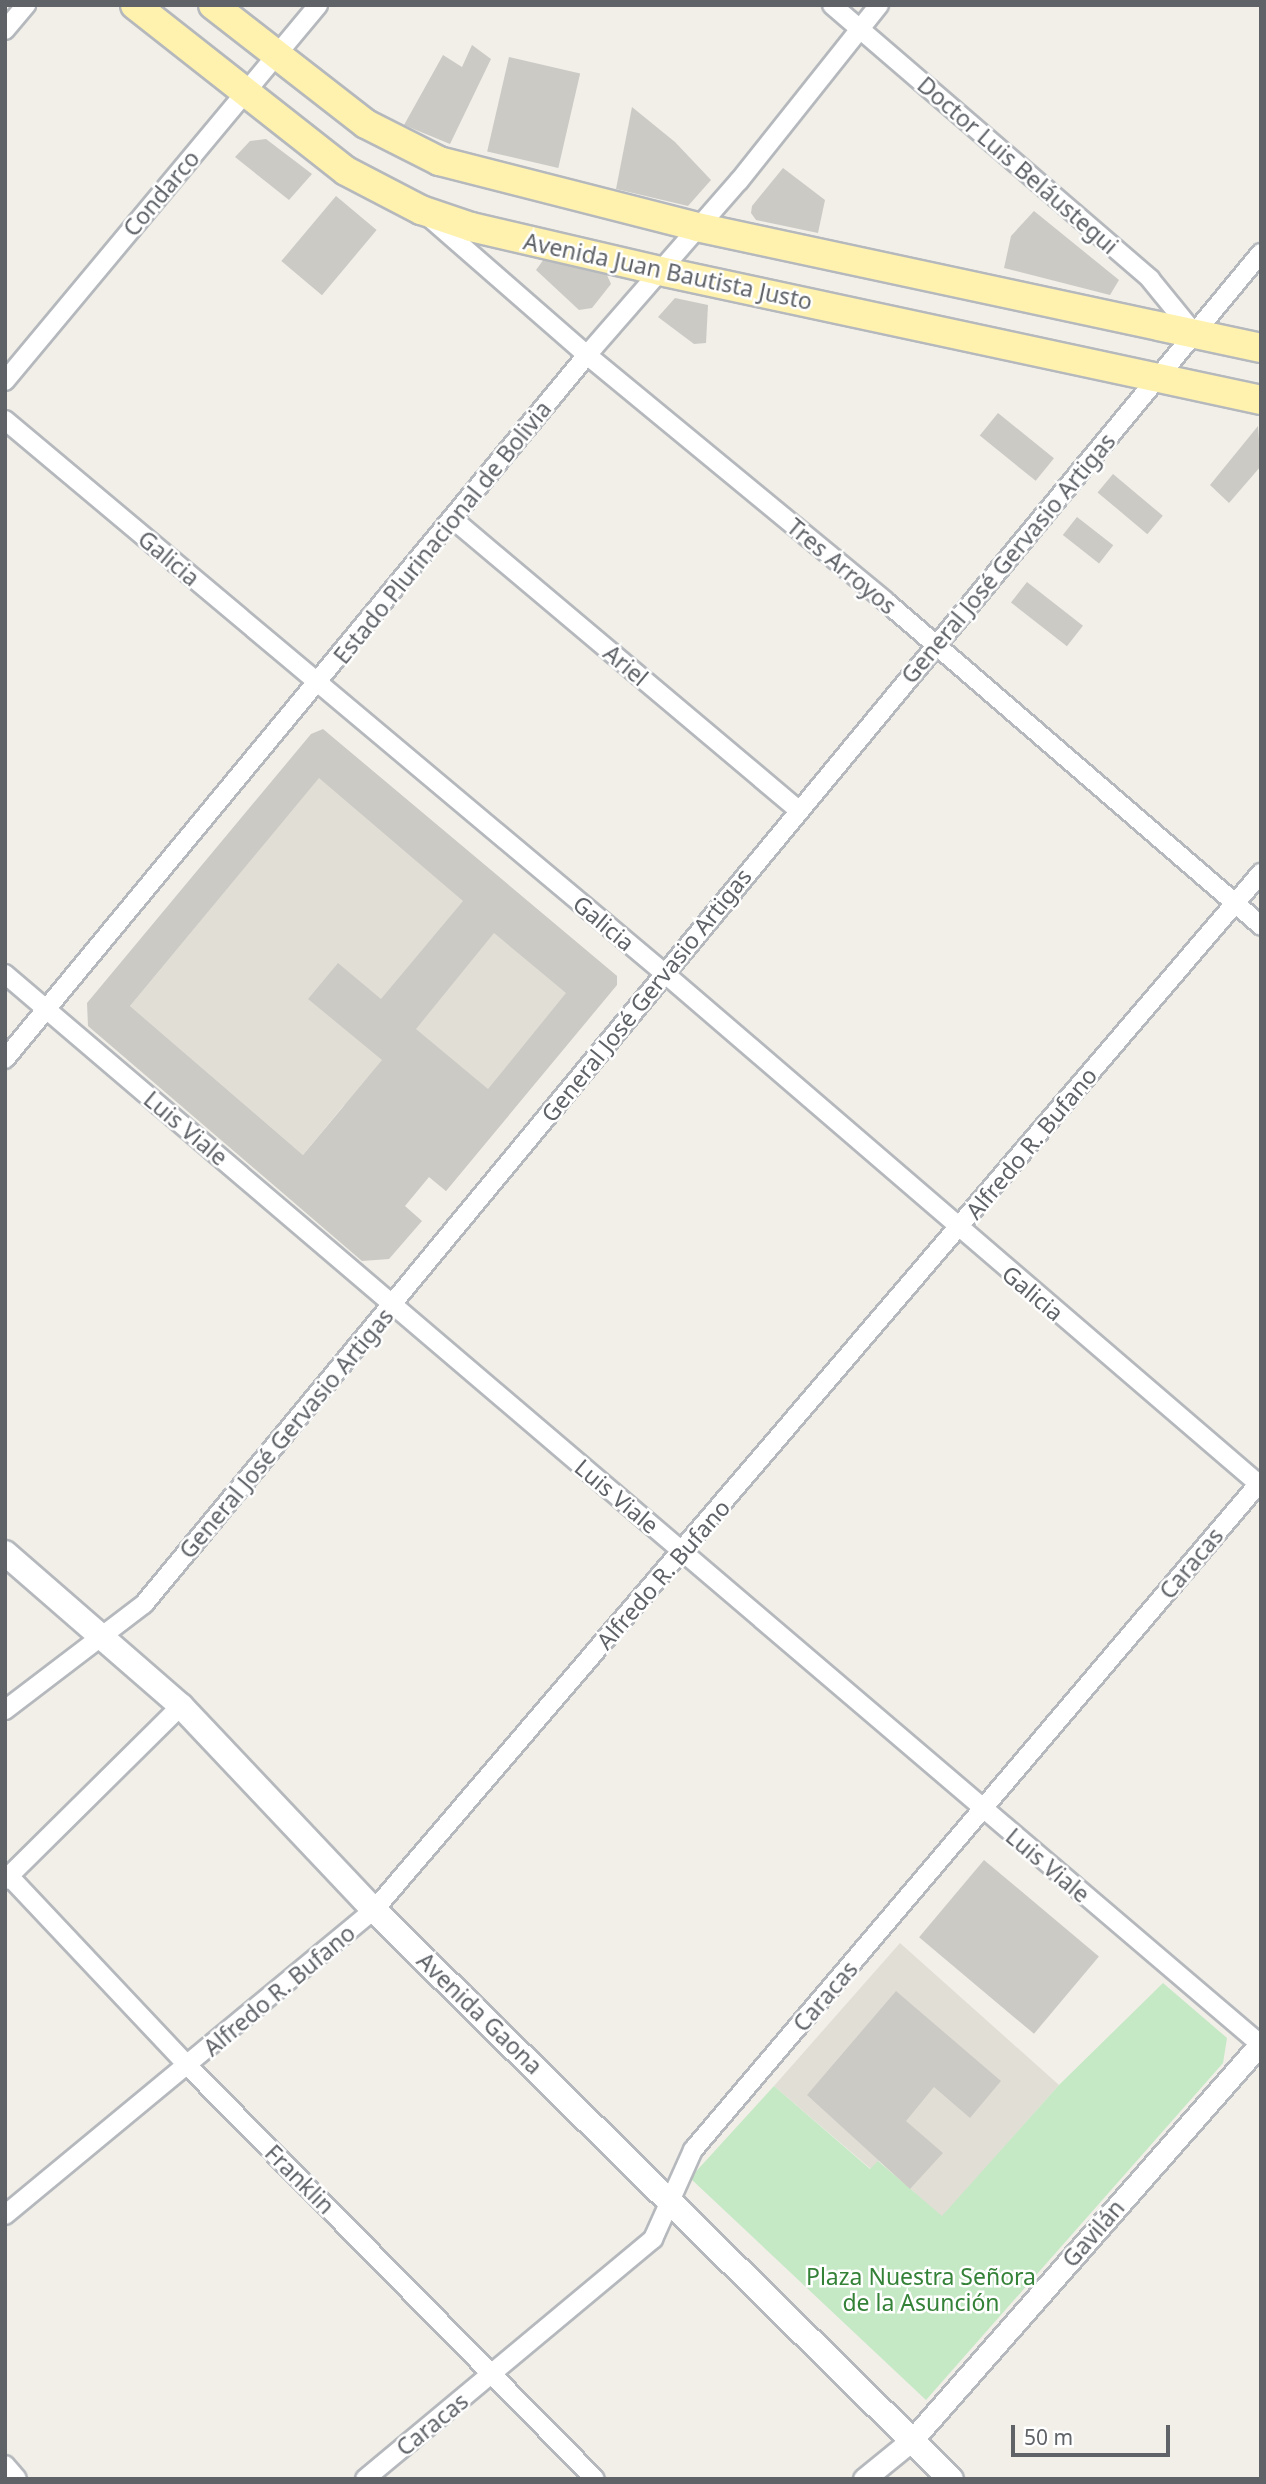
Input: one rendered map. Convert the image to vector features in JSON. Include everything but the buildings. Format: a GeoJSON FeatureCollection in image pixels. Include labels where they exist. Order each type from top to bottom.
{"type":"FeatureCollection","features":[{"type":"Feature","properties":{"kind":"main road","name":"Avenida Juan Bautista Justo"},"geometry":{"type":"LineString","coordinates":[[135,5],[247,90],[346,171],[421,210],[471,227],[660,271],[1261,400]]}},
{"type":"Feature","properties":{"kind":"main road"},"geometry":{"type":"LineString","coordinates":[[213,5],[366,124],[439,161],[698,227],[1261,348]]}},
{"type":"Feature","properties":{"kind":"main road","name":"Avenida Gaona"},"geometry":{"type":"LineString","coordinates":[[5,1553],[105,1636],[181,1706],[374,1910],[951,2479]]}},
{"type":"Feature","properties":{"kind":"street"},"geometry":{"type":"LineString","coordinates":[[5,30],[26,5]]}},
{"type":"Feature","properties":{"kind":"street","name":"Condarco"},"geometry":{"type":"LineString","coordinates":[[5,381],[318,5]]}},
{"type":"Feature","properties":{"kind":"street","name":"Doctor Luis Beláustegui"},"geometry":{"type":"LineString","coordinates":[[832,5],[1150,279],[1194,333]]}},
{"type":"Feature","properties":{"kind":"street","name":"Estado Plurinacional de Bolivia"},"geometry":{"type":"LineString","coordinates":[[5,1059],[454,520],[587,355],[698,227],[879,5]]}},
{"type":"Feature","properties":{"kind":"street","name":"Tres Arroyos"},"geometry":{"type":"LineString","coordinates":[[421,210],[587,355],[936,647],[1261,926]]}},
{"type":"Feature","properties":{"kind":"street","name":"General José Gervasio Artigas"},"geometry":{"type":"LineString","coordinates":[[5,1710],[144,1604],[394,1305],[663,972],[1261,253]]}},
{"type":"Feature","properties":{"kind":"street","name":"Galicia"},"geometry":{"type":"LineString","coordinates":[[5,421],[663,972],[958,1229],[1260,1483]]}},
{"type":"Feature","properties":{"kind":"street","name":"Ariel"},"geometry":{"type":"LineString","coordinates":[[454,520],[798,810]]}},
{"type":"Feature","properties":{"kind":"street","name":"Alfredo R. Bufano"},"geometry":{"type":"LineString","coordinates":[[5,2215],[188,2067],[374,1910],[1261,873]]}},
{"type":"Feature","properties":{"kind":"street","name":"Luis Viale"},"geometry":{"type":"LineString","coordinates":[[5,974],[1260,2044]]}},
{"type":"Feature","properties":{"kind":"street","name":"Caracas"},"geometry":{"type":"LineString","coordinates":[[365,2479],[653,2239],[693,2150],[1260,1483]]}},
{"type":"Feature","properties":{"kind":"street"},"geometry":{"type":"LineString","coordinates":[[7,1878],[181,1706]]}},
{"type":"Feature","properties":{"kind":"street","name":"Franklin"},"geometry":{"type":"LineString","coordinates":[[7,1878],[188,2067],[595,2479]]}},
{"type":"Feature","properties":{"kind":"street","name":"Gavilán"},"geometry":{"type":"LineString","coordinates":[[864,2479],[913,2439],[1260,2044]]}},
{"type":"Feature","properties":{"kind":"street"},"geometry":{"type":"LineString","coordinates":[[5,2465],[17,2479]]}},
{"type":"Feature","properties":{"kind":"shaded area"},"geometry":{"type":"Polygon","coordinates":[[[344,747],[617,976],[616,985],[446,1191],[344,1105],[303,1155],[130,1006],[344,747]]]}},
{"type":"Feature","properties":{"kind":"shaded area"},"geometry":{"type":"Polygon","coordinates":[[[900,1943],[1059,2085],[942,2217],[879,2161],[871,2169],[774,2086],[900,1943]]]}},
{"type":"Feature","properties":{"kind":"green space","name":"Plaza Nuestra Señora de la Asunción"},"geometry":{"type":"Polygon","coordinates":[[[1163,1983],[1227,2038],[1223,2063],[926,2400],[690,2178],[774,2086],[870,2169],[878,2161],[942,2216],[1059,2085],[1163,1983]]]}}]}
